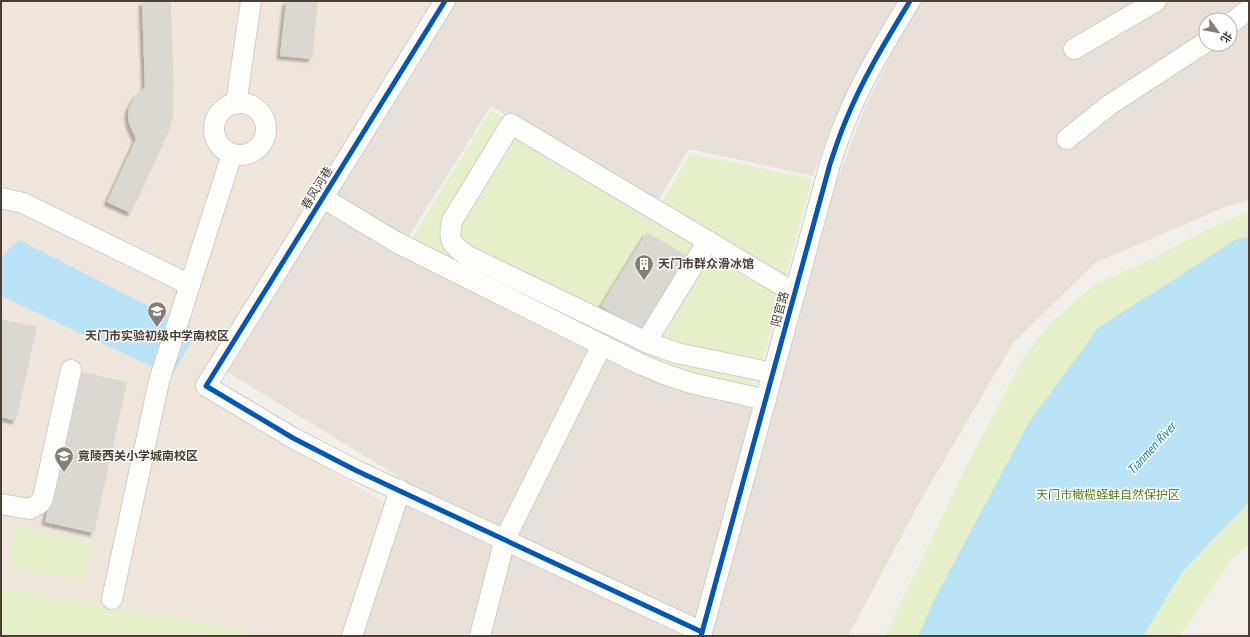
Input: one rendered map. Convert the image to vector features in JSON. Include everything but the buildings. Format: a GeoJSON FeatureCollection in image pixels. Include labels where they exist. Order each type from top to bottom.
{"type":"FeatureCollection","features":[{"type":"Feature","properties":{"kind":"street"},"geometry":{"type":"LineString","coordinates":[[236,104],[250,1]]}},
{"type":"Feature","properties":{"kind":"street","name":"春风河巷"},"geometry":{"type":"LineString","coordinates":[[400,490],[355,470],[293,438],[206,386],[445,1]]}},
{"type":"Feature","properties":{"kind":"street","name":"阳官路"},"geometry":{"type":"LineString","coordinates":[[702,634],[830,164],[846,120],[864,81],[886,40],[910,1]]}},
{"type":"Feature","properties":{"kind":"street"},"geometry":{"type":"LineString","coordinates":[[1074,49],[1156,1]]}},
{"type":"Feature","properties":{"kind":"street"},"geometry":{"type":"LineString","coordinates":[[1238,18],[1249,9]]}},
{"type":"Feature","properties":{"kind":"street"},"geometry":{"type":"LineString","coordinates":[[1067,139],[1108,106],[1198,47]]}},
{"type":"Feature","properties":{"kind":"street"},"geometry":{"type":"LineString","coordinates":[[236,104],[245,104],[253,107],[260,113],[266,128],[265,136],[262,144],[256,150],[248,154],[232,154],[219,144],[216,137],[215,128],[217,119],[221,112],[228,107],[236,104]]}},
{"type":"Feature","properties":{"kind":"street"},"geometry":{"type":"LineString","coordinates":[[773,373],[677,353],[646,342],[468,256],[456,248],[449,236],[452,221],[511,124],[795,293]]}},
{"type":"Feature","properties":{"kind":"street"},"geometry":{"type":"LineString","coordinates":[[112,599],[159,381],[232,154]]}},
{"type":"Feature","properties":{"kind":"street"},"geometry":{"type":"LineString","coordinates":[[1,198],[23,203],[190,285]]}},
{"type":"Feature","properties":{"kind":"street"},"geometry":{"type":"LineString","coordinates":[[323,198],[396,242],[638,363],[691,383],[766,400]]}},
{"type":"Feature","properties":{"kind":"street"},"geometry":{"type":"LineString","coordinates":[[646,342],[708,241]]}},
{"type":"Feature","properties":{"kind":"street"},"geometry":{"type":"LineString","coordinates":[[480,636],[504,539],[602,346]]}},
{"type":"Feature","properties":{"kind":"street"},"geometry":{"type":"LineString","coordinates":[[1,504],[30,509],[40,503],[43,498],[71,370]]}},
{"type":"Feature","properties":{"kind":"street"},"geometry":{"type":"LineString","coordinates":[[352,636],[400,490],[702,634]]}},
{"type":"Feature","properties":{"kind":"shaded area","name":"天门市实验初级中学南校区"},"geometry":{"type":"Polygon","coordinates":[[[1,1],[440,1],[200,389],[386,504],[342,636],[1,636],[1,1]]]}},
{"type":"Feature","properties":{"kind":"shaded area"},"geometry":{"type":"Polygon","coordinates":[[[450,1],[900,1],[877,38],[830,130],[813,176],[689,149],[655,206],[491,106],[401,249],[771,405],[837,181],[865,107],[905,27],[922,1],[1249,1],[1249,200],[1225,207],[1095,263],[1014,342],[923,496],[848,636],[356,636],[407,482],[221,368],[450,1]]]}},
{"type":"Feature","properties":{"kind":"green space"},"geometry":{"type":"Polygon","coordinates":[[[491,110],[657,210],[691,153],[812,179],[754,392],[695,380],[408,244],[491,110]]]}},
{"type":"Feature","properties":{"kind":"green space","name":"天门市橄榄蛏蚌自然保护区"},"geometry":{"type":"Polygon","coordinates":[[[1249,212],[1249,545],[1233,557],[1180,636],[885,636],[966,467],[1022,360],[1051,322],[1097,283],[1156,257],[1209,228],[1249,212]]]}},
{"type":"Feature","properties":{"kind":"green space"},"geometry":{"type":"Polygon","coordinates":[[[17,526],[91,540],[83,581],[9,567],[17,526]]]}},
{"type":"Feature","properties":{"kind":"green space"},"geometry":{"type":"Polygon","coordinates":[[[1,588],[237,628],[254,636],[1,636],[1,588]]]}},
{"type":"Feature","properties":{"kind":"water","name":"天门市橄榄蛏蚌自然保护区"},"geometry":{"type":"Polygon","coordinates":[[[1249,236],[1249,502],[1182,572],[1143,636],[918,636],[934,600],[1028,424],[1098,328],[1235,240],[1249,236]]]}},
{"type":"Feature","properties":{"kind":"water"},"geometry":{"type":"Polygon","coordinates":[[[19,240],[197,331],[172,376],[1,296],[1,257],[19,240]]]}},
{"type":"Feature","properties":{"kind":"cycle path"},"geometry":{"type":"LineString","coordinates":[[445,1],[206,386],[293,438],[355,470],[702,632]]}},
{"type":"Feature","properties":{"kind":"cycle path"},"geometry":{"type":"LineString","coordinates":[[701,636],[830,164],[844,125],[860,89],[910,1]]}},
{"type":"Feature","properties":{"kind":"place","name":"天门市群众滑冰馆"},"geometry":{"type":"Point","coordinates":[644,281]}},
{"type":"Feature","properties":{"kind":"place","name":"天门市实验初级中学南校区"},"geometry":{"type":"Point","coordinates":[157,328]}},
{"type":"Feature","properties":{"kind":"place","name":"竟陵西关小学城南校区"},"geometry":{"type":"Point","coordinates":[64,473]}},
{"type":"Feature","properties":{"kind":"water label","name":"Tianmen River"},"geometry":{"type":"Point","coordinates":[1151,448]}}]}
